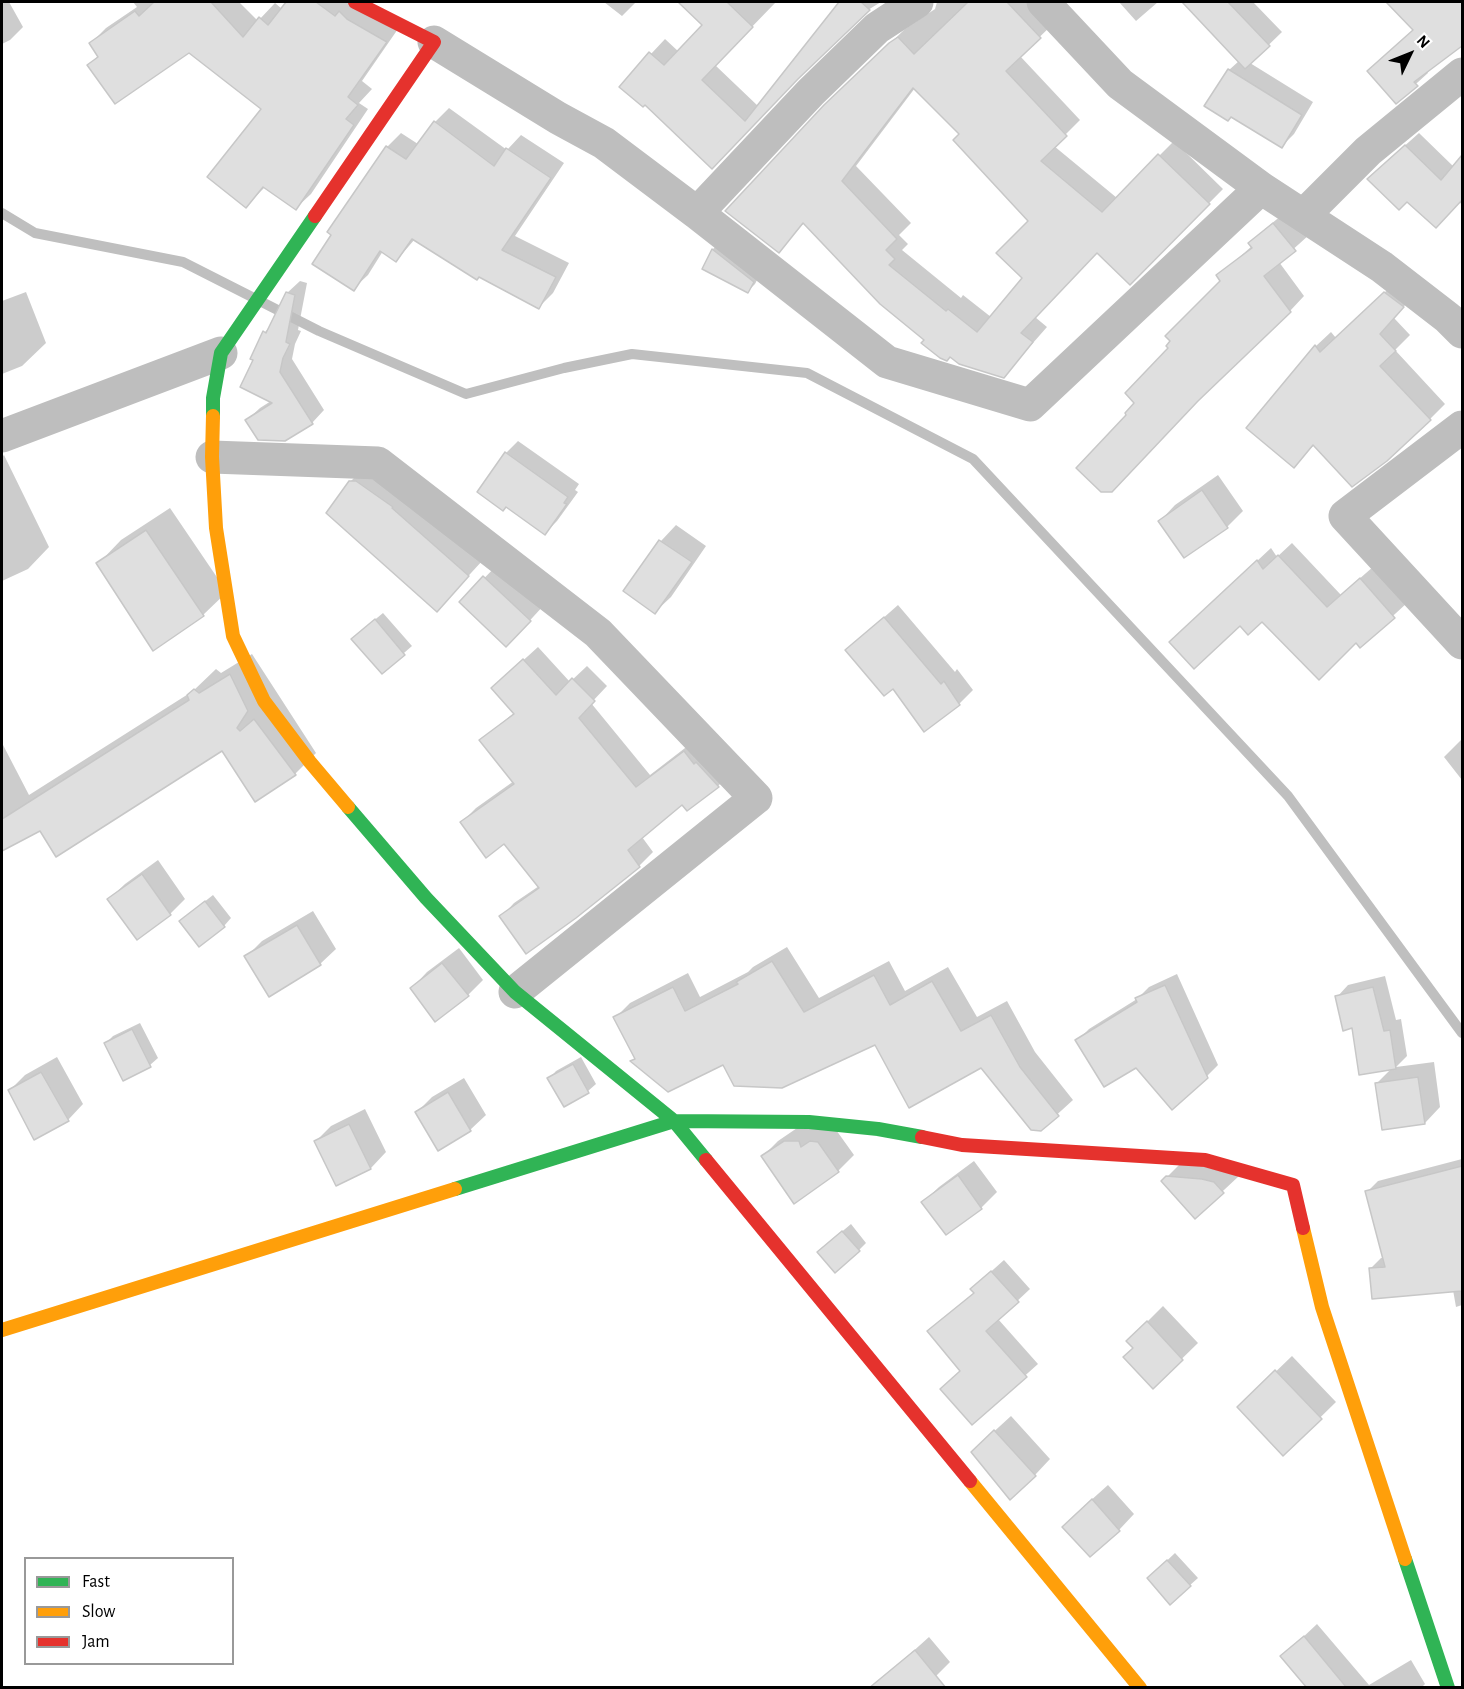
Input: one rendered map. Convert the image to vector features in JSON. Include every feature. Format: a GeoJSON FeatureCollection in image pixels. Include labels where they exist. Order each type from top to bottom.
{"type":"FeatureCollection","features":[{"type":"Feature","properties":{"kind":"street"},"geometry":{"type":"LineString","coordinates":[[355,2],[434,42],[558,118],[604,142],[887,362],[1030,405],[1261,188]]}},
{"type":"Feature","properties":{"kind":"street"},"geometry":{"type":"LineString","coordinates":[[697,213],[804,100],[877,28],[917,2]]}},
{"type":"Feature","properties":{"kind":"street"},"geometry":{"type":"LineString","coordinates":[[1043,2],[1120,84],[1261,188],[1382,267],[1448,318],[1462,332]]}},
{"type":"Feature","properties":{"kind":"street"},"geometry":{"type":"LineString","coordinates":[[434,42],[221,353],[213,398],[212,457],[216,528],[233,636],[264,701],[310,762],[418,889],[515,992],[674,1120],[1140,1688]]}},
{"type":"Feature","properties":{"kind":"street"},"geometry":{"type":"LineString","coordinates":[[1304,215],[1368,151],[1462,74]]}},
{"type":"Feature","properties":{"kind":"street"},"geometry":{"type":"LineString","coordinates":[[2,436],[221,353]]}},
{"type":"Feature","properties":{"kind":"street"},"geometry":{"type":"LineString","coordinates":[[1462,427],[1345,516],[1462,643]]}},
{"type":"Feature","properties":{"kind":"street"},"geometry":{"type":"LineString","coordinates":[[212,457],[378,463],[598,633],[756,798],[515,992]]}},
{"type":"Feature","properties":{"kind":"street"},"geometry":{"type":"LineString","coordinates":[[2,1330],[674,1120],[809,1122],[878,1129],[963,1145],[1205,1160],[1293,1185],[1322,1307],[1448,1688]]}},
{"type":"Feature","properties":{"kind":"building"},"geometry":{"type":"Polygon","coordinates":[[[154,2],[211,2],[243,37],[259,17],[268,25],[286,2],[316,2],[335,16],[339,11],[347,19],[387,42],[348,97],[358,105],[346,119],[354,125],[296,210],[263,187],[246,208],[207,177],[261,109],[189,53],[115,104],[87,65],[98,57],[89,43],[135,11],[139,16],[154,2]]]}},
{"type":"Feature","properties":{"kind":"building"},"geometry":{"type":"Polygon","coordinates":[[[678,2],[727,2],[753,27],[702,80],[745,121],[839,2],[861,2],[870,10],[798,79],[712,169],[645,105],[643,107],[619,87],[649,52],[664,65],[702,25],[678,2]]]}},
{"type":"Feature","properties":{"kind":"building"},"geometry":{"type":"Polygon","coordinates":[[[968,2],[1007,2],[1041,38],[1006,71],[1067,136],[1041,161],[1102,212],[1158,154],[1210,204],[1130,285],[1097,253],[1021,333],[1033,342],[1004,378],[959,364],[950,357],[947,361],[940,358],[921,343],[924,340],[880,304],[803,223],[779,253],[725,211],[824,105],[889,43],[898,37],[914,54],[968,2]],[[913,88],[842,181],[897,239],[886,250],[895,259],[889,265],[946,311],[948,309],[977,332],[1022,278],[996,253],[1028,221],[953,140],[959,134],[913,88]]]}},
{"type":"Feature","properties":{"kind":"building"},"geometry":{"type":"Polygon","coordinates":[[[1182,2],[1228,2],[1270,46],[1245,69],[1182,2]]]}},
{"type":"Feature","properties":{"kind":"building"},"geometry":{"type":"Polygon","coordinates":[[[1386,2],[1462,2],[1462,46],[1414,82],[1418,86],[1396,104],[1367,71],[1413,30],[1386,2]]]}},
{"type":"Feature","properties":{"kind":"building"},"geometry":{"type":"Polygon","coordinates":[[[1228,69],[1302,115],[1282,148],[1231,117],[1228,121],[1204,106],[1228,69]]]}},
{"type":"Feature","properties":{"kind":"building"},"geometry":{"type":"Polygon","coordinates":[[[434,121],[494,166],[506,148],[551,178],[502,250],[556,277],[539,309],[479,277],[477,280],[412,239],[396,262],[380,251],[354,291],[312,264],[331,235],[327,232],[386,146],[406,159],[434,121]]]}},
{"type":"Feature","properties":{"kind":"building"},"geometry":{"type":"Polygon","coordinates":[[[1405,145],[1441,180],[1462,155],[1462,200],[1436,228],[1407,202],[1399,210],[1367,179],[1405,145]]]}},
{"type":"Feature","properties":{"kind":"building"},"geometry":{"type":"Polygon","coordinates":[[[1273,223],[1296,251],[1264,276],[1291,312],[1198,401],[1112,492],[1101,492],[1076,468],[1126,415],[1125,413],[1134,403],[1125,393],[1168,348],[1166,346],[1170,341],[1165,336],[1220,281],[1216,275],[1252,248],[1248,243],[1273,223]]]}},
{"type":"Feature","properties":{"kind":"building"},"geometry":{"type":"Polygon","coordinates":[[[712,249],[754,282],[748,293],[702,269],[712,249]]]}},
{"type":"Feature","properties":{"kind":"building"},"geometry":{"type":"Polygon","coordinates":[[[286,292],[295,295],[286,342],[290,344],[283,358],[280,372],[313,424],[285,441],[258,440],[245,420],[272,403],[240,387],[263,331],[266,333],[286,292]]]}},
{"type":"Feature","properties":{"kind":"building"},"geometry":{"type":"Polygon","coordinates":[[[1384,292],[1404,307],[1380,334],[1396,351],[1380,366],[1431,420],[1387,461],[1352,487],[1313,445],[1294,468],[1246,428],[1315,345],[1320,352],[1384,292]]]}},
{"type":"Feature","properties":{"kind":"building"},"geometry":{"type":"Polygon","coordinates":[[[505,452],[568,497],[564,503],[567,504],[545,535],[506,507],[503,511],[477,492],[505,452]]]}},
{"type":"Feature","properties":{"kind":"building"},"geometry":{"type":"Polygon","coordinates":[[[349,481],[356,481],[393,507],[469,576],[437,612],[326,513],[349,481]]]}},
{"type":"Feature","properties":{"kind":"building"},"geometry":{"type":"Polygon","coordinates":[[[1202,490],[1228,528],[1184,558],[1158,521],[1202,490]]]}},
{"type":"Feature","properties":{"kind":"building"},"geometry":{"type":"Polygon","coordinates":[[[146,530],[204,616],[153,651],[96,563],[146,530]]]}},
{"type":"Feature","properties":{"kind":"building"},"geometry":{"type":"Polygon","coordinates":[[[659,540],[692,562],[655,614],[623,591],[659,540]]]}},
{"type":"Feature","properties":{"kind":"building"},"geometry":{"type":"Polygon","coordinates":[[[1278,555],[1327,607],[1360,578],[1395,618],[1360,648],[1356,643],[1319,680],[1262,622],[1248,635],[1240,626],[1194,669],[1169,642],[1257,560],[1263,569],[1278,555]]]}},
{"type":"Feature","properties":{"kind":"building"},"geometry":{"type":"Polygon","coordinates":[[[483,576],[531,621],[506,647],[459,602],[483,576]]]}},
{"type":"Feature","properties":{"kind":"building"},"geometry":{"type":"Polygon","coordinates":[[[884,617],[941,684],[944,681],[960,705],[924,732],[893,689],[884,696],[845,650],[884,617]]]}},
{"type":"Feature","properties":{"kind":"building"},"geometry":{"type":"Polygon","coordinates":[[[375,619],[405,655],[382,674],[351,639],[375,619]]]}},
{"type":"Feature","properties":{"kind":"building"},"geometry":{"type":"Polygon","coordinates":[[[523,659],[556,695],[572,678],[595,701],[579,718],[636,787],[684,751],[694,764],[696,762],[719,787],[687,811],[682,805],[628,850],[640,867],[526,954],[499,916],[539,888],[504,844],[486,858],[460,822],[514,784],[479,740],[514,714],[491,688],[523,659]]]}},
{"type":"Feature","properties":{"kind":"building"},"geometry":{"type":"Polygon","coordinates":[[[230,674],[248,711],[237,728],[240,731],[254,719],[296,775],[255,802],[222,751],[56,857],[40,831],[2,851],[2,819],[189,700],[187,695],[194,689],[199,693],[230,674]]]}},
{"type":"Feature","properties":{"kind":"building"},"geometry":{"type":"Polygon","coordinates":[[[142,874],[171,915],[137,940],[107,899],[142,874]]]}},
{"type":"Feature","properties":{"kind":"building"},"geometry":{"type":"Polygon","coordinates":[[[205,901],[225,927],[199,947],[179,921],[205,901]]]}},
{"type":"Feature","properties":{"kind":"building"},"geometry":{"type":"Polygon","coordinates":[[[297,925],[321,965],[269,997],[244,956],[297,925]]]}},
{"type":"Feature","properties":{"kind":"building"},"geometry":{"type":"Polygon","coordinates":[[[772,961],[804,1012],[874,975],[890,1005],[932,981],[961,1031],[991,1015],[1020,1067],[1059,1116],[1041,1131],[1031,1130],[981,1068],[909,1108],[875,1045],[782,1088],[734,1086],[723,1065],[668,1092],[630,1061],[635,1059],[613,1017],[673,987],[685,1011],[738,984],[736,982],[772,961]]]}},
{"type":"Feature","properties":{"kind":"building"},"geometry":{"type":"Polygon","coordinates":[[[442,963],[469,996],[435,1022],[410,988],[442,963]]]}},
{"type":"Feature","properties":{"kind":"building"},"geometry":{"type":"Polygon","coordinates":[[[1165,985],[1208,1078],[1172,1110],[1136,1068],[1104,1087],[1075,1040],[1137,1002],[1135,998],[1165,985]]]}},
{"type":"Feature","properties":{"kind":"building"},"geometry":{"type":"Polygon","coordinates":[[[1373,987],[1384,1031],[1390,1030],[1396,1069],[1359,1075],[1352,1028],[1343,1031],[1335,996],[1373,987]]]}},
{"type":"Feature","properties":{"kind":"building"},"geometry":{"type":"Polygon","coordinates":[[[132,1029],[151,1067],[123,1081],[104,1043],[132,1029]]]}},
{"type":"Feature","properties":{"kind":"building"},"geometry":{"type":"Polygon","coordinates":[[[573,1064],[589,1093],[564,1107],[547,1078],[573,1064]]]}},
{"type":"Feature","properties":{"kind":"building"},"geometry":{"type":"Polygon","coordinates":[[[41,1072],[69,1121],[34,1140],[8,1090],[41,1072]]]}},
{"type":"Feature","properties":{"kind":"building"},"geometry":{"type":"Polygon","coordinates":[[[1418,1077],[1425,1124],[1382,1130],[1375,1083],[1418,1077]]]}},
{"type":"Feature","properties":{"kind":"building"},"geometry":{"type":"Polygon","coordinates":[[[448,1092],[471,1131],[438,1151],[415,1112],[448,1092]]]}},
{"type":"Feature","properties":{"kind":"building"},"geometry":{"type":"Polygon","coordinates":[[[349,1124],[371,1169],[336,1186],[314,1141],[349,1124]]]}},
{"type":"Feature","properties":{"kind":"building"},"geometry":{"type":"Polygon","coordinates":[[[784,1141],[799,1141],[801,1147],[810,1141],[818,1142],[839,1172],[794,1204],[761,1156],[784,1141]]]}},
{"type":"Feature","properties":{"kind":"building"},"geometry":{"type":"Polygon","coordinates":[[[1462,1166],[1462,1291],[1372,1299],[1369,1268],[1385,1267],[1365,1191],[1462,1166]]]}},
{"type":"Feature","properties":{"kind":"building"},"geometry":{"type":"Polygon","coordinates":[[[958,1175],[982,1209],[946,1235],[921,1202],[958,1175]]]}},
{"type":"Feature","properties":{"kind":"building"},"geometry":{"type":"Polygon","coordinates":[[[1166,1176],[1214,1182],[1224,1193],[1195,1219],[1161,1181],[1166,1176]]]}},
{"type":"Feature","properties":{"kind":"building"},"geometry":{"type":"Polygon","coordinates":[[[842,1231],[860,1251],[835,1273],[817,1252],[842,1231]]]}},
{"type":"Feature","properties":{"kind":"building"},"geometry":{"type":"Polygon","coordinates":[[[991,1271],[1019,1302],[986,1331],[1027,1377],[972,1425],[940,1389],[960,1371],[927,1331],[974,1293],[970,1289],[991,1271]]]}},
{"type":"Feature","properties":{"kind":"building"},"geometry":{"type":"Polygon","coordinates":[[[1147,1321],[1183,1360],[1153,1389],[1123,1357],[1133,1348],[1126,1341],[1147,1321]]]}},
{"type":"Feature","properties":{"kind":"building"},"geometry":{"type":"Polygon","coordinates":[[[1275,1370],[1322,1419],[1283,1456],[1237,1407],[1275,1370]]]}},
{"type":"Feature","properties":{"kind":"building"},"geometry":{"type":"Polygon","coordinates":[[[994,1430],[1036,1476],[1010,1500],[971,1452],[994,1430]]]}},
{"type":"Feature","properties":{"kind":"building"},"geometry":{"type":"Polygon","coordinates":[[[1092,1499],[1120,1531],[1090,1557],[1062,1527],[1092,1499]]]}},
{"type":"Feature","properties":{"kind":"building"},"geometry":{"type":"Polygon","coordinates":[[[1167,1560],[1191,1586],[1170,1605],[1147,1578],[1167,1560]]]}},
{"type":"Feature","properties":{"kind":"building"},"geometry":{"type":"Polygon","coordinates":[[[1304,1636],[1347,1688],[1307,1688],[1280,1656],[1304,1636]]]}},
{"type":"Feature","properties":{"kind":"building"},"geometry":{"type":"Polygon","coordinates":[[[915,1650],[946,1688],[869,1688],[915,1650]]]}},
{"type":"Feature","properties":{"kind":"waterway"},"geometry":{"type":"LineString","coordinates":[[2,213],[35,233],[183,262],[319,331],[466,394],[564,368],[632,354],[807,373],[973,459],[1288,796],[1462,1033]]}},
{"type":"Feature","properties":{"kind":"traffic: fast"},"geometry":{"type":"LineString","coordinates":[[213,416],[213,398],[221,353],[315,216]]}},
{"type":"Feature","properties":{"kind":"traffic: fast"},"geometry":{"type":"LineString","coordinates":[[348,807],[426,898],[515,992],[674,1121],[706,1160]]}},
{"type":"Feature","properties":{"kind":"traffic: fast"},"geometry":{"type":"LineString","coordinates":[[455,1189],[674,1121],[809,1122],[878,1129],[922,1137]]}},
{"type":"Feature","properties":{"kind":"traffic: fast"},"geometry":{"type":"LineString","coordinates":[[1405,1559],[1448,1688]]}},
{"type":"Feature","properties":{"kind":"traffic: slow"},"geometry":{"type":"LineString","coordinates":[[213,416],[212,457],[216,528],[233,636],[264,701],[310,762],[348,807]]}},
{"type":"Feature","properties":{"kind":"traffic: slow"},"geometry":{"type":"LineString","coordinates":[[2,1330],[455,1189]]}},
{"type":"Feature","properties":{"kind":"traffic: slow"},"geometry":{"type":"LineString","coordinates":[[1303,1228],[1322,1307],[1405,1559]]}},
{"type":"Feature","properties":{"kind":"traffic: slow"},"geometry":{"type":"LineString","coordinates":[[970,1481],[1140,1688]]}},
{"type":"Feature","properties":{"kind":"traffic: jam"},"geometry":{"type":"LineString","coordinates":[[315,216],[434,42],[355,2]]}},
{"type":"Feature","properties":{"kind":"traffic: jam"},"geometry":{"type":"LineString","coordinates":[[922,1137],[962,1145],[1205,1160],[1293,1185],[1303,1228]]}},
{"type":"Feature","properties":{"kind":"traffic: jam"},"geometry":{"type":"LineString","coordinates":[[706,1160],[970,1481]]}}]}
